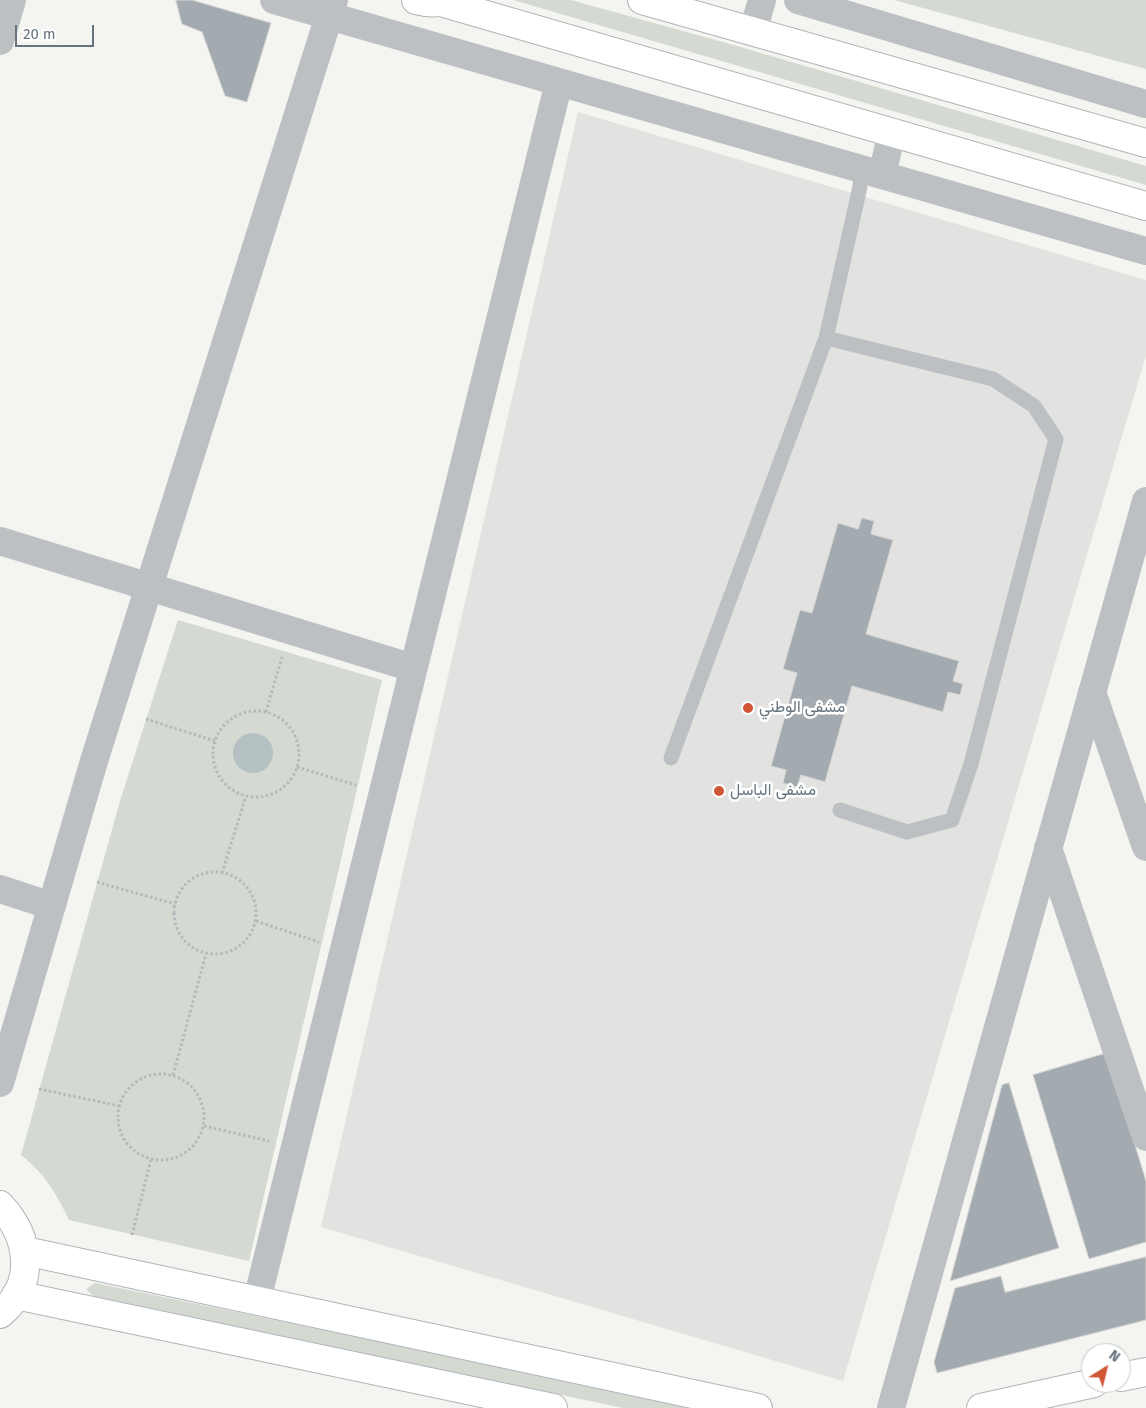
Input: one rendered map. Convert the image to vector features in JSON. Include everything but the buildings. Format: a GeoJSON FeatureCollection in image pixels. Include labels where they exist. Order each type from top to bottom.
{"type":"FeatureCollection","features":[{"type":"Feature","properties":{"kind":"main road"},"geometry":{"type":"LineString","coordinates":[[642,0],[1146,144]]}},
{"type":"Feature","properties":{"kind":"main road"},"geometry":{"type":"LineString","coordinates":[[435,1],[1146,206]]}},
{"type":"Feature","properties":{"kind":"main road"},"geometry":{"type":"LineString","coordinates":[[0,1205],[12,1218],[20,1234],[25,1251],[24,1274],[8,1305],[553,1408]]}},
{"type":"Feature","properties":{"kind":"main road"},"geometry":{"type":"LineString","coordinates":[[25,1251],[758,1408]]}},
{"type":"Feature","properties":{"kind":"main road"},"geometry":{"type":"LineString","coordinates":[[1131,1375],[1146,1372]]}},
{"type":"Feature","properties":{"kind":"main road"},"geometry":{"type":"LineString","coordinates":[[981,1408],[1081,1386]]}},
{"type":"Feature","properties":{"kind":"street"},"geometry":{"type":"LineString","coordinates":[[0,41],[12,0]]}},
{"type":"Feature","properties":{"kind":"street"},"geometry":{"type":"LineString","coordinates":[[274,0],[332,8],[559,82],[1146,251]]}},
{"type":"Feature","properties":{"kind":"street"},"geometry":{"type":"LineString","coordinates":[[753,31],[762,0]]}},
{"type":"Feature","properties":{"kind":"street"},"geometry":{"type":"LineString","coordinates":[[798,0],[1146,104]]}},
{"type":"Feature","properties":{"kind":"street"},"geometry":{"type":"LineString","coordinates":[[0,1083],[94,761],[332,8]]}},
{"type":"Feature","properties":{"kind":"street"},"geometry":{"type":"LineString","coordinates":[[257,1300],[559,82]]}},
{"type":"Feature","properties":{"kind":"street"},"geometry":{"type":"LineString","coordinates":[[872,172],[892,132]]}},
{"type":"Feature","properties":{"kind":"street"},"geometry":{"type":"LineString","coordinates":[[890,1408],[1146,501]]}},
{"type":"Feature","properties":{"kind":"street"},"geometry":{"type":"LineString","coordinates":[[0,541],[413,668]]}},
{"type":"Feature","properties":{"kind":"street"},"geometry":{"type":"LineString","coordinates":[[1092,692],[1146,847]]}},
{"type":"Feature","properties":{"kind":"street"},"geometry":{"type":"LineString","coordinates":[[1048,848],[1146,1137]]}},
{"type":"Feature","properties":{"kind":"street"},"geometry":{"type":"LineString","coordinates":[[0,889],[52,906]]}},
{"type":"Feature","properties":{"kind":"lane"},"geometry":{"type":"LineString","coordinates":[[672,758],[826,338],[858,196],[872,172]]}},
{"type":"Feature","properties":{"kind":"lane"},"geometry":{"type":"LineString","coordinates":[[826,338],[993,379],[1034,406],[1056,439],[971,764],[952,820],[907,832],[840,810]]}},
{"type":"Feature","properties":{"kind":"path"},"geometry":{"type":"LineString","coordinates":[[266,712],[284,651]]}},
{"type":"Feature","properties":{"kind":"path"},"geometry":{"type":"LineString","coordinates":[[259,711],[273,714],[285,721],[294,732],[299,746],[299,760],[295,774],[286,785],[274,793],[261,797],[246,796],[233,791],[222,782],[216,769],[213,755],[215,740],[221,728],[232,718],[244,712],[259,711]]}},
{"type":"Feature","properties":{"kind":"path"},"geometry":{"type":"LineString","coordinates":[[146,719],[215,740]]}},
{"type":"Feature","properties":{"kind":"path"},"geometry":{"type":"LineString","coordinates":[[297,767],[358,786]]}},
{"type":"Feature","properties":{"kind":"path"},"geometry":{"type":"LineString","coordinates":[[222,873],[246,796]]}},
{"type":"Feature","properties":{"kind":"path"},"geometry":{"type":"LineString","coordinates":[[207,872],[222,873],[234,877],[245,885],[252,896],[256,908],[256,921],[251,934],[243,944],[232,951],[206,954],[193,948],[182,939],[176,926],[173,912],[175,904],[183,886],[194,877],[207,872]]}},
{"type":"Feature","properties":{"kind":"path"},"geometry":{"type":"LineString","coordinates":[[97,882],[175,904]]}},
{"type":"Feature","properties":{"kind":"path"},"geometry":{"type":"LineString","coordinates":[[256,921],[322,944]]}},
{"type":"Feature","properties":{"kind":"path"},"geometry":{"type":"LineString","coordinates":[[173,1076],[206,954]]}},
{"type":"Feature","properties":{"kind":"path"},"geometry":{"type":"LineString","coordinates":[[154,1074],[169,1074],[182,1078],[193,1087],[201,1098],[205,1112],[204,1126],[199,1139],[190,1149],[178,1157],[165,1160],[151,1159],[137,1153],[127,1142],[120,1130],[118,1115],[120,1106],[121,1100],[129,1088],[140,1079],[154,1074]]}},
{"type":"Feature","properties":{"kind":"path"},"geometry":{"type":"LineString","coordinates":[[39,1089],[120,1106]]}},
{"type":"Feature","properties":{"kind":"path"},"geometry":{"type":"LineString","coordinates":[[204,1126],[276,1143]]}},
{"type":"Feature","properties":{"kind":"path"},"geometry":{"type":"LineString","coordinates":[[132,1234],[151,1159]]}},
{"type":"Feature","properties":{"kind":"shaded area"},"geometry":{"type":"Polygon","coordinates":[[[513,0],[571,0],[737,46],[1146,166],[1146,185],[513,0]]]}},
{"type":"Feature","properties":{"kind":"shaded area"},"geometry":{"type":"Polygon","coordinates":[[[894,0],[1146,0],[1146,69],[894,0]]]}},
{"type":"Feature","properties":{"kind":"shaded area","name":"مشفى الباسل"},"geometry":{"type":"Polygon","coordinates":[[[578,112],[1146,280],[1146,355],[843,1381],[321,1227],[578,112]]]}},
{"type":"Feature","properties":{"kind":"shaded area"},"geometry":{"type":"Polygon","coordinates":[[[178,620],[382,680],[249,1261],[69,1220],[49,1184],[37,1169],[21,1155],[120,801],[178,620]]]}},
{"type":"Feature","properties":{"kind":"shaded area"},"geometry":{"type":"Polygon","coordinates":[[[257,733],[264,736],[270,742],[273,753],[272,761],[264,770],[257,773],[249,773],[242,770],[234,761],[233,749],[236,742],[245,734],[257,733]]]}},
{"type":"Feature","properties":{"kind":"shaded area"},"geometry":{"type":"Polygon","coordinates":[[[95,1283],[702,1408],[623,1408],[93,1296],[86,1289],[95,1283]]]}},
{"type":"Feature","properties":{"kind":"place","name":"مشفى الوطني"},"geometry":{"type":"Point","coordinates":[748,708]}},
{"type":"Feature","properties":{"kind":"place","name":"مشفى الباسل"},"geometry":{"type":"Point","coordinates":[719,791]}}]}
